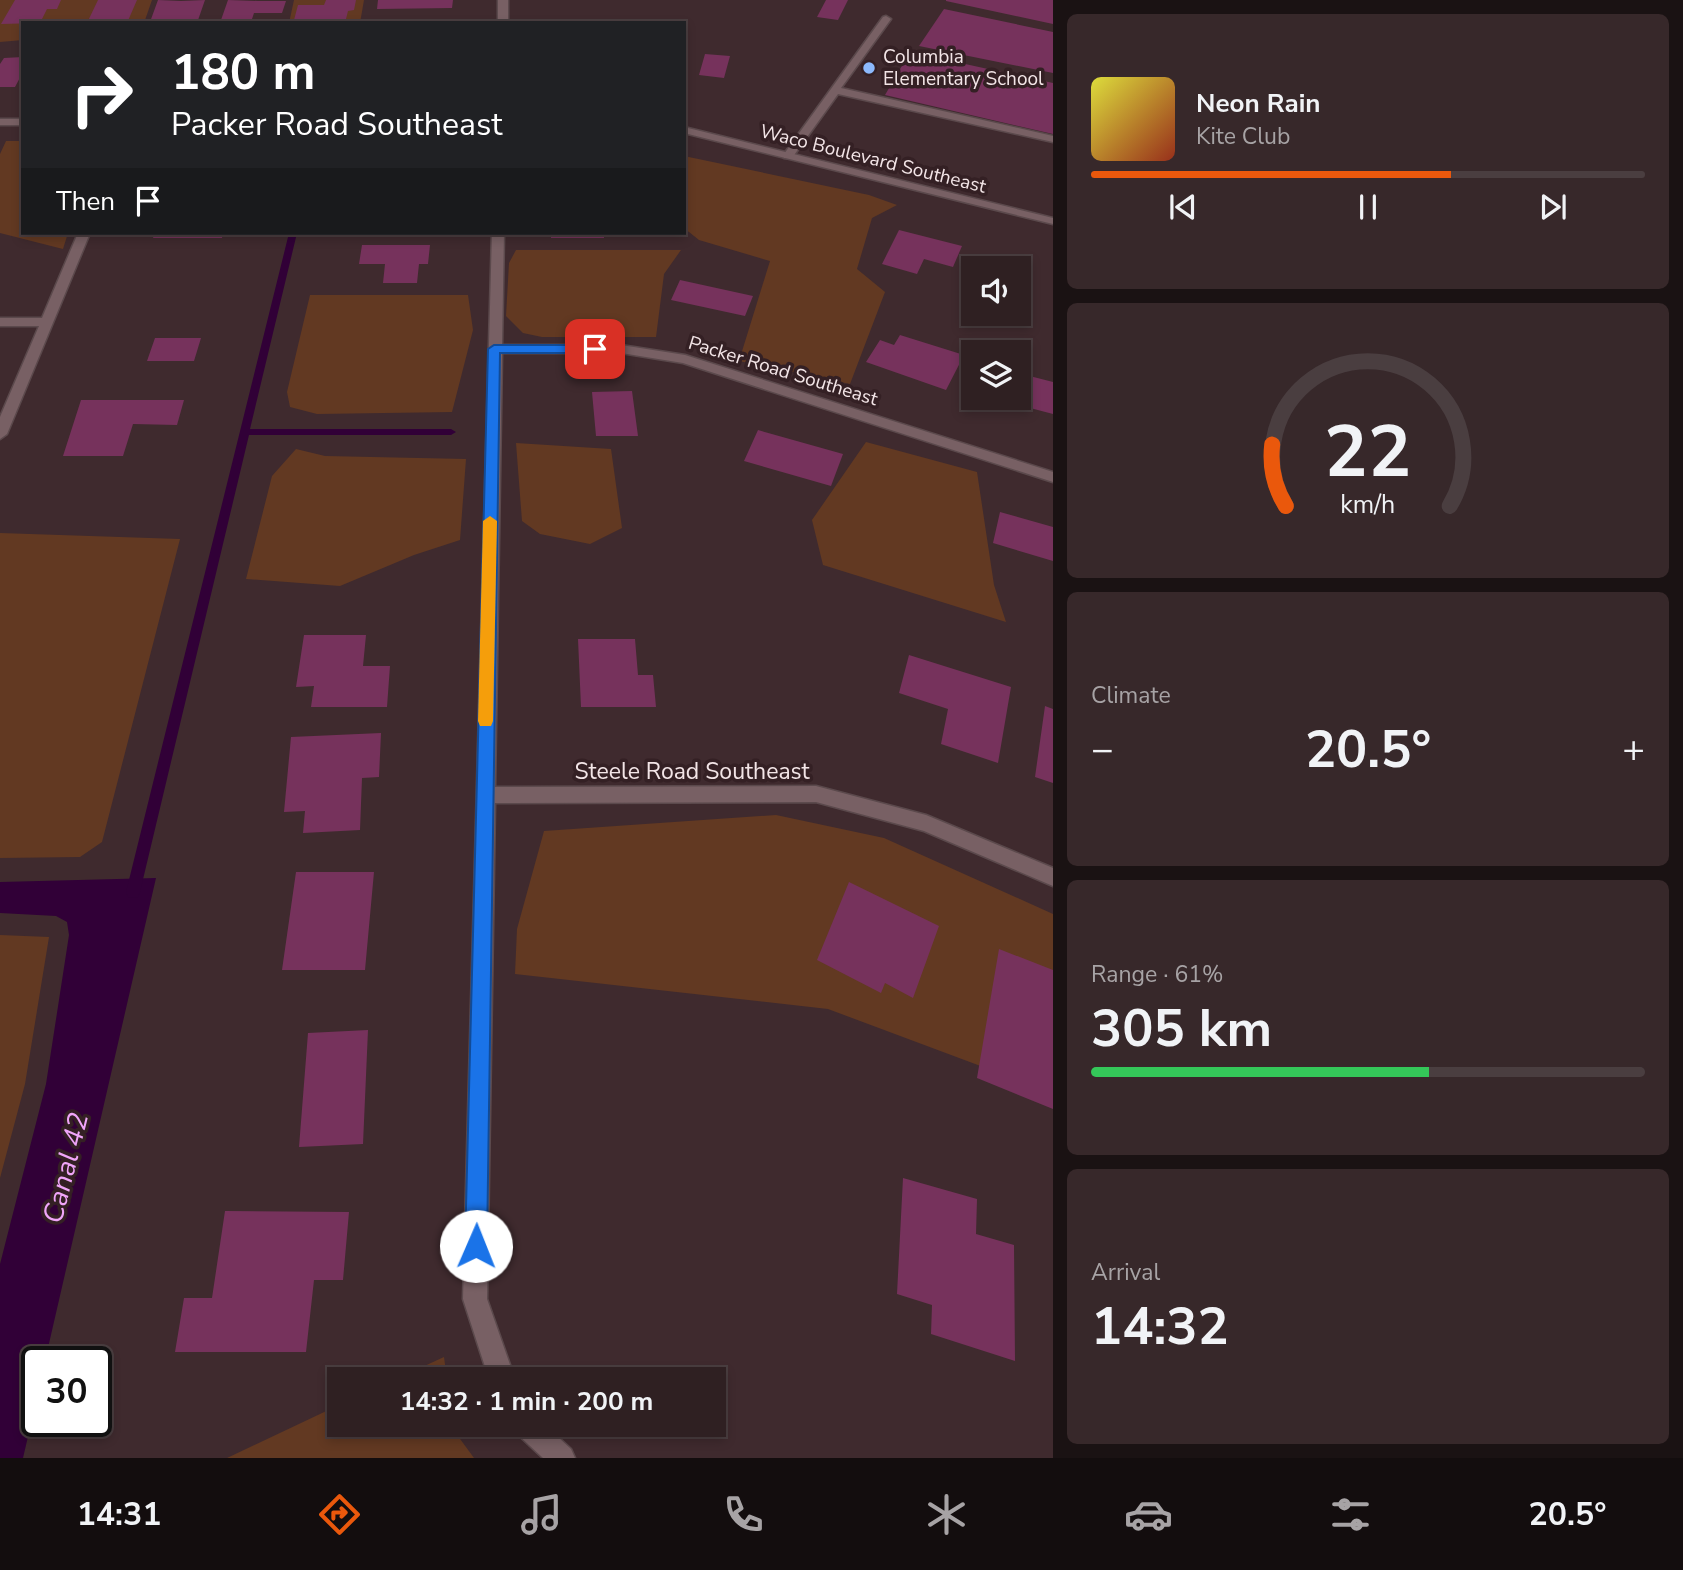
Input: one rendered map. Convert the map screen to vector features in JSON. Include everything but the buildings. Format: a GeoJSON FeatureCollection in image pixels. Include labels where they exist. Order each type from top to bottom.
{"type":"FeatureCollection","features":[{"type":"Feature","properties":{"kind":"street"},"geometry":{"type":"LineString","coordinates":[[503,0],[503,21]]}},
{"type":"Feature","properties":{"kind":"street"},"geometry":{"type":"LineString","coordinates":[[788,156],[886,19]]}},
{"type":"Feature","properties":{"kind":"street"},"geometry":{"type":"LineString","coordinates":[[835,90],[1053,139]]}},
{"type":"Feature","properties":{"kind":"street"},"geometry":{"type":"LineString","coordinates":[[0,122],[21,122]]}},
{"type":"Feature","properties":{"kind":"street","name":"Waco Boulevard Southeast"},"geometry":{"type":"LineString","coordinates":[[686,130],[1053,221]]}},
{"type":"Feature","properties":{"kind":"street"},"geometry":{"type":"LineString","coordinates":[[0,434],[83,235]]}},
{"type":"Feature","properties":{"kind":"street"},"geometry":{"type":"LineString","coordinates":[[498,235],[475,1299],[498,1367]]}},
{"type":"Feature","properties":{"kind":"street"},"geometry":{"type":"LineString","coordinates":[[0,322],[47,321]]}},
{"type":"Feature","properties":{"kind":"street","name":"Packer Road Southeast"},"geometry":{"type":"LineString","coordinates":[[494,349],[621,349],[685,359],[1053,477]]}},
{"type":"Feature","properties":{"kind":"street","name":"Steele Road Southeast"},"geometry":{"type":"LineString","coordinates":[[484,795],[816,794],[926,823],[1053,877]]}},
{"type":"Feature","properties":{"kind":"street"},"geometry":{"type":"LineString","coordinates":[[539,1437],[562,1458]]}},
{"type":"Feature","properties":{"kind":"shaded area"},"geometry":{"type":"Polygon","coordinates":[[[0,0],[152,0],[145,21],[21,21],[21,40],[0,42],[0,0]]]}},
{"type":"Feature","properties":{"kind":"shaded area"},"geometry":{"type":"Polygon","coordinates":[[[294,0],[364,0],[360,21],[289,21],[294,0]]]}},
{"type":"Feature","properties":{"kind":"shaded area"},"geometry":{"type":"Polygon","coordinates":[[[6,141],[21,141],[21,235],[67,235],[63,249],[0,233],[0,154],[6,141]]]}},
{"type":"Feature","properties":{"kind":"shaded area"},"geometry":{"type":"Polygon","coordinates":[[[686,156],[869,195],[897,205],[872,218],[857,269],[885,292],[850,384],[739,361],[770,261],[699,240],[686,230],[686,156]]]}},
{"type":"Feature","properties":{"kind":"shaded area"},"geometry":{"type":"Polygon","coordinates":[[[516,250],[681,250],[664,274],[656,337],[542,337],[523,333],[506,316],[509,263],[516,250]]]}},
{"type":"Feature","properties":{"kind":"shaded area"},"geometry":{"type":"Polygon","coordinates":[[[310,295],[468,295],[473,330],[452,412],[317,414],[290,407],[287,392],[310,295]]]}},
{"type":"Feature","properties":{"kind":"shaded area"},"geometry":{"type":"Polygon","coordinates":[[[866,442],[977,472],[994,585],[1006,622],[823,565],[812,520],[866,442]]]}},
{"type":"Feature","properties":{"kind":"shaded area"},"geometry":{"type":"Polygon","coordinates":[[[516,443],[611,449],[622,528],[590,544],[540,534],[522,521],[516,443]]]}},
{"type":"Feature","properties":{"kind":"shaded area"},"geometry":{"type":"Polygon","coordinates":[[[296,449],[325,456],[466,459],[460,540],[414,555],[340,586],[246,579],[272,476],[296,449]]]}},
{"type":"Feature","properties":{"kind":"shaded area"},"geometry":{"type":"Polygon","coordinates":[[[0,533],[180,539],[102,842],[80,857],[0,858],[0,533]]]}},
{"type":"Feature","properties":{"kind":"shaded area"},"geometry":{"type":"Polygon","coordinates":[[[776,815],[884,838],[1053,914],[1053,1093],[828,1009],[515,974],[517,929],[544,831],[776,815]]]}},
{"type":"Feature","properties":{"kind":"shaded area"},"geometry":{"type":"Polygon","coordinates":[[[0,935],[49,937],[25,1084],[0,1178],[0,935]]]}},
{"type":"Feature","properties":{"kind":"shaded area"},"geometry":{"type":"Polygon","coordinates":[[[444,1357],[445,1367],[422,1367],[444,1357]]]}},
{"type":"Feature","properties":{"kind":"shaded area"},"geometry":{"type":"Polygon","coordinates":[[[327,1411],[327,1437],[459,1437],[474,1458],[227,1458],[327,1411]]]}},
{"type":"Feature","properties":{"kind":"water","name":"Canal 42"},"geometry":{"type":"Polygon","coordinates":[[[156,878],[48,1346],[21,1346],[21,1437],[28,1437],[23,1458],[0,1458],[0,1264],[46,1084],[69,935],[67,922],[56,916],[0,913],[0,882],[156,878]]]}},
{"type":"Feature","properties":{"kind":"waterway"},"geometry":{"type":"LineString","coordinates":[[133,892],[293,235]]}},
{"type":"Feature","properties":{"kind":"waterway"},"geometry":{"type":"LineString","coordinates":[[245,432],[451,432]]}},
{"type":"Feature","properties":{"kind":"slow traffic"},"geometry":{"type":"LineString","coordinates":[[486,721],[490,521]]}},
{"type":"Feature","properties":{"kind":"place","name":"Columbia Elementary School"},"geometry":{"type":"Point","coordinates":[869,68]}},
{"type":"Feature","properties":{"kind":"route"},"geometry":{"type":"LineString","coordinates":[[476,1246],[494,349],[595,349]]}}]}
